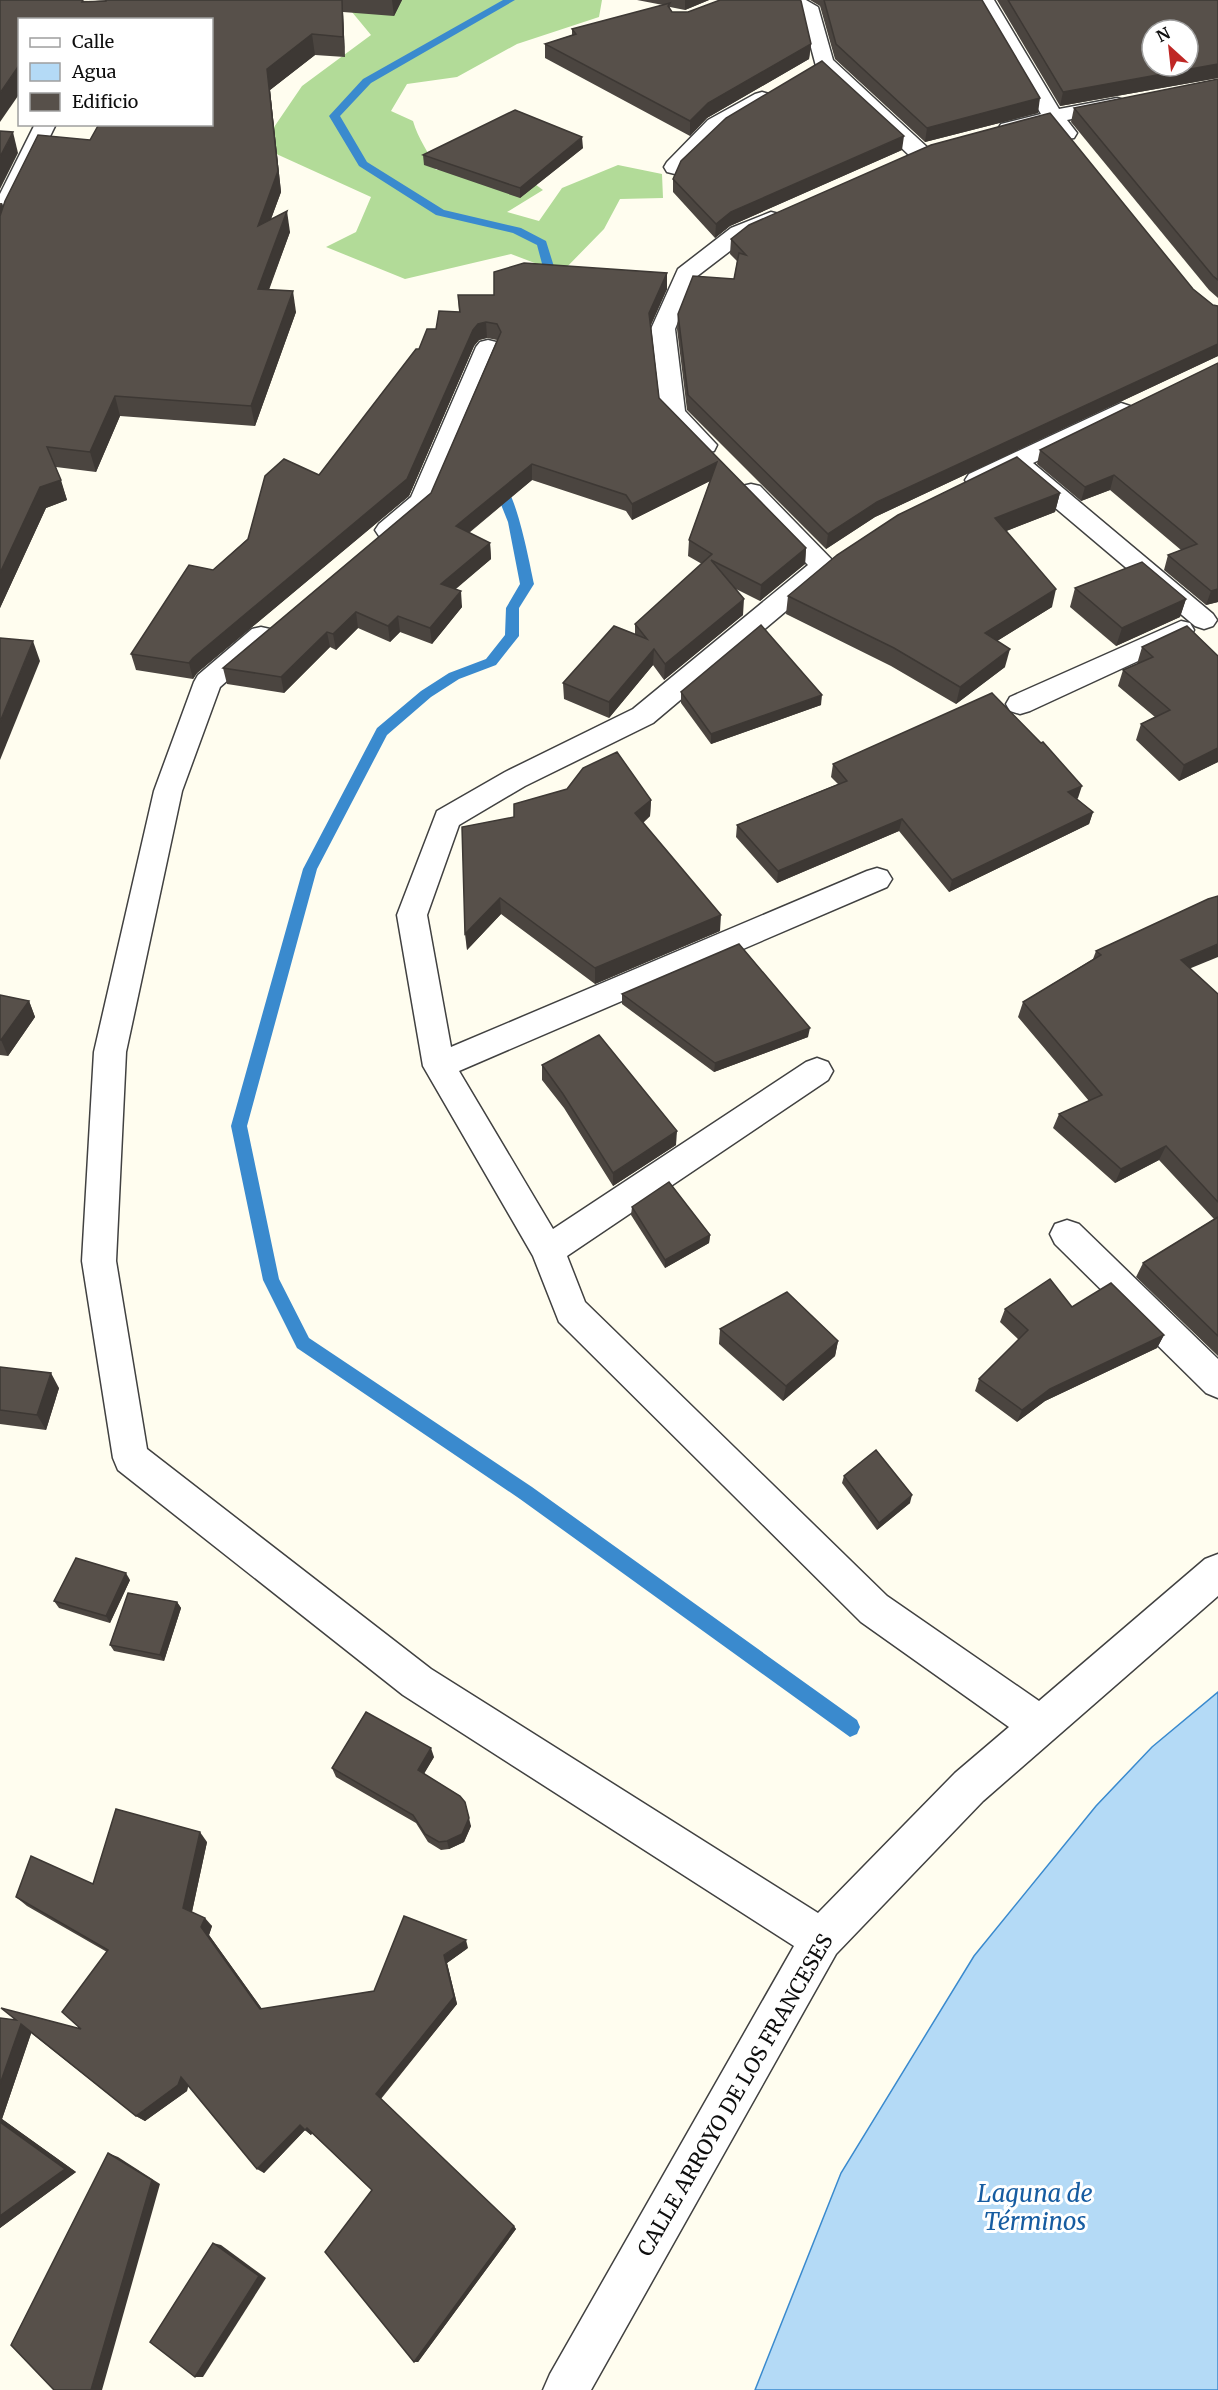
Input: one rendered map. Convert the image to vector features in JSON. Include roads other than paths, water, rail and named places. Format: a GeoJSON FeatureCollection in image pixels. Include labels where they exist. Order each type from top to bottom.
{"type":"FeatureCollection","features":[{"type":"Feature","properties":{"kind":"street"},"geometry":{"type":"LineString","coordinates":[[792,0],[811,11],[822,62],[920,153]]}},
{"type":"Feature","properties":{"kind":"street"},"geometry":{"type":"LineString","coordinates":[[984,0],[1053,117],[1082,153]]}},
{"type":"Feature","properties":{"kind":"street"},"geometry":{"type":"LineString","coordinates":[[803,74],[822,62]]}},
{"type":"Feature","properties":{"kind":"street"},"geometry":{"type":"LineString","coordinates":[[675,167],[716,125],[784,85]]}},
{"type":"Feature","properties":{"kind":"street"},"geometry":{"type":"LineString","coordinates":[[986,135],[1053,117],[1141,100]]}},
{"type":"Feature","properties":{"kind":"street"},"geometry":{"type":"LineString","coordinates":[[0,216],[45,126]]}},
{"type":"Feature","properties":{"kind":"street"},"geometry":{"type":"LineString","coordinates":[[898,162],[942,147]]}},
{"type":"Feature","properties":{"kind":"street"},"geometry":{"type":"LineString","coordinates":[[723,464],[673,413],[663,329],[686,274],[739,233],[792,209]]}},
{"type":"Feature","properties":{"kind":"street"},"geometry":{"type":"LineString","coordinates":[[368,546],[422,501],[488,347]]}},
{"type":"Feature","properties":{"kind":"street"},"geometry":{"type":"LineString","coordinates":[[955,491],[1143,400]]}},
{"type":"Feature","properties":{"kind":"street"},"geometry":{"type":"LineString","coordinates":[[1015,462],[1211,616],[1020,704]]}},
{"type":"Feature","properties":{"kind":"street"},"geometry":{"type":"LineString","coordinates":[[740,481],[833,560],[643,716],[515,779],[447,819],[412,915],[439,1066],[548,1251],[571,1311],[874,1609],[1040,1725]]}},
{"type":"Feature","properties":{"kind":"street"},"geometry":{"type":"LineString","coordinates":[[288,614],[208,682],[168,791],[110,1052],[99,1261],[131,1458],[417,1682],[821,1939]]}},
{"type":"Feature","properties":{"kind":"street"},"geometry":{"type":"LineString","coordinates":[[439,1066],[878,879]]}},
{"type":"Feature","properties":{"kind":"street"},"geometry":{"type":"LineString","coordinates":[[548,1251],[817,1071]]}},
{"type":"Feature","properties":{"kind":"street"},"geometry":{"type":"LineString","coordinates":[[1067,1234],[1218,1382]]}},
{"type":"Feature","properties":{"kind":"street","name":"CALLE ARROYO DE LOS FRANCESES"},"geometry":{"type":"LineString","coordinates":[[566,2390],[821,1939],[969,1787],[1218,1572]]}},
{"type":"Feature","properties":{"kind":"water","name":"Laguna de Términos"},"geometry":{"type":"Polygon","coordinates":[[[1218,1692],[1218,2390],[755,2390],[841,2173],[974,1956],[1096,1806],[1152,1747],[1218,1692]]]}},
{"type":"Feature","properties":{"kind":"waterway"},"geometry":{"type":"LineString","coordinates":[[510,0],[367,81],[334,116],[363,164],[440,213],[517,230],[542,243],[554,286]]}},
{"type":"Feature","properties":{"kind":"waterway"},"geometry":{"type":"LineString","coordinates":[[498,482],[514,522],[527,584],[513,608],[512,636],[491,662],[454,676],[426,694],[382,732],[310,869],[239,1126],[271,1280],[303,1343],[526,1493],[850,1727]]}}]}
